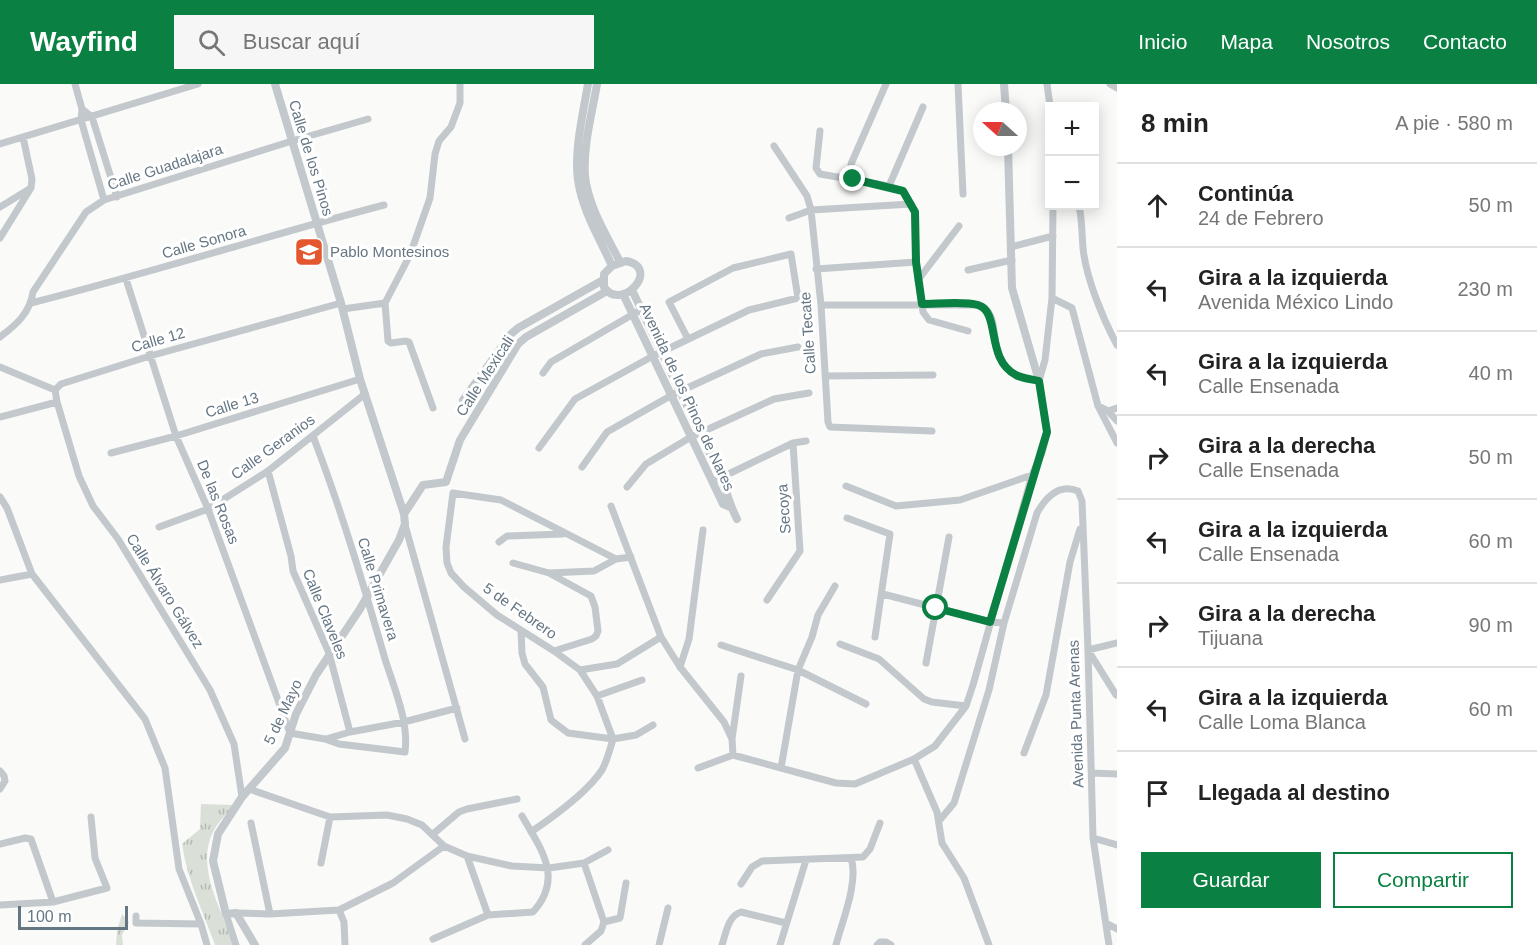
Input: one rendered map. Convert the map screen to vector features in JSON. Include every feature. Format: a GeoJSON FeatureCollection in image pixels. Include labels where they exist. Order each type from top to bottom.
{"type":"FeatureCollection","features":[{"type":"Feature","properties":{"kind":"street"},"geometry":{"type":"LineString","coordinates":[[75,84],[82,110],[81,120],[104,200]]}},
{"type":"Feature","properties":{"kind":"street"},"geometry":{"type":"LineString","coordinates":[[0,144],[198,84]]}},
{"type":"Feature","properties":{"kind":"street","name":"Calle de los Pinos"},"geometry":{"type":"LineString","coordinates":[[275,84],[342,306],[364,394],[404,514],[405,524]]}},
{"type":"Feature","properties":{"kind":"street"},"geometry":{"type":"LineString","coordinates":[[433,408],[409,342],[391,343],[388,341],[385,303],[410,255],[430,198],[435,153],[439,141],[451,127],[460,103],[460,84]]}},
{"type":"Feature","properties":{"kind":"street"},"geometry":{"type":"LineString","coordinates":[[597,84],[590,91],[578,180],[616,264]]}},
{"type":"Feature","properties":{"kind":"street"},"geometry":{"type":"LineString","coordinates":[[853,179],[851,164],[886,84]]}},
{"type":"Feature","properties":{"kind":"street"},"geometry":{"type":"LineString","coordinates":[[958,84],[963,194]]}},
{"type":"Feature","properties":{"kind":"street"},"geometry":{"type":"LineString","coordinates":[[1004,84],[1005,102]]}},
{"type":"Feature","properties":{"kind":"street"},"geometry":{"type":"LineString","coordinates":[[1047,84],[1049,102]]}},
{"type":"Feature","properties":{"kind":"street"},"geometry":{"type":"LineString","coordinates":[[1110,84],[1117,88]]}},
{"type":"Feature","properties":{"kind":"street"},"geometry":{"type":"LineString","coordinates":[[889,186],[923,108]]}},
{"type":"Feature","properties":{"kind":"street"},"geometry":{"type":"LineString","coordinates":[[82,110],[92,117],[117,197]]}},
{"type":"Feature","properties":{"kind":"street","name":"Calle Guadalajara"},"geometry":{"type":"LineString","coordinates":[[0,337],[22,318],[31,303],[33,292],[86,212],[104,200],[368,119]]}},
{"type":"Feature","properties":{"kind":"street"},"geometry":{"type":"LineString","coordinates":[[820,131],[816,168],[820,174],[889,186],[903,191],[915,212],[916,262],[923,312],[929,320],[969,331]]}},
{"type":"Feature","properties":{"kind":"street"},"geometry":{"type":"LineString","coordinates":[[0,238],[30,188],[32,179],[23,136]]}},
{"type":"Feature","properties":{"kind":"street","name":"Calle Tecate"},"geometry":{"type":"LineString","coordinates":[[774,146],[807,196],[811,210],[830,427],[932,431]]}},
{"type":"Feature","properties":{"kind":"street"},"geometry":{"type":"LineString","coordinates":[[698,768],[733,755],[836,783],[855,784],[914,759],[935,746],[966,706],[974,685],[1032,475],[1042,453],[1047,432],[1039,381],[1012,288],[1008,156]]}},
{"type":"Feature","properties":{"kind":"street"},"geometry":{"type":"LineString","coordinates":[[0,207],[30,188]]}},
{"type":"Feature","properties":{"kind":"street"},"geometry":{"type":"LineString","coordinates":[[789,218],[811,210],[911,204]]}},
{"type":"Feature","properties":{"kind":"street","name":"Calle Sonora"},"geometry":{"type":"LineString","coordinates":[[31,303],[126,279],[384,205]]}},
{"type":"Feature","properties":{"kind":"street"},"geometry":{"type":"LineString","coordinates":[[1039,381],[1045,360],[1052,298],[1053,210]]}},
{"type":"Feature","properties":{"kind":"street"},"geometry":{"type":"LineString","coordinates":[[1080,210],[1085,261],[1096,299],[1117,345]]}},
{"type":"Feature","properties":{"kind":"street"},"geometry":{"type":"LineString","coordinates":[[918,280],[959,226]]}},
{"type":"Feature","properties":{"kind":"street"},"geometry":{"type":"LineString","coordinates":[[1011,247],[1053,236]]}},
{"type":"Feature","properties":{"kind":"street"},"geometry":{"type":"LineString","coordinates":[[539,448],[575,399],[662,351],[688,339],[748,310],[798,298],[791,254],[733,268],[669,302],[688,339]]}},
{"type":"Feature","properties":{"kind":"street"},"geometry":{"type":"LineString","coordinates":[[968,270],[1012,260]]}},
{"type":"Feature","properties":{"kind":"street"},"geometry":{"type":"LineString","coordinates":[[633,262],[639,270],[640,280],[628,292],[616,296],[607,291],[603,280],[604,274],[616,264],[633,262]]}},
{"type":"Feature","properties":{"kind":"street"},"geometry":{"type":"LineString","coordinates":[[816,269],[916,262]]}},
{"type":"Feature","properties":{"kind":"street","name":"De las Rosas"},"geometry":{"type":"LineString","coordinates":[[126,279],[176,436],[208,509],[290,734]]}},
{"type":"Feature","properties":{"kind":"street","name":"Calle Mexicali"},"geometry":{"type":"LineString","coordinates":[[463,400],[511,334],[518,328],[603,280]]}},
{"type":"Feature","properties":{"kind":"street","name":"Calle Mexicali"},"geometry":{"type":"LineString","coordinates":[[446,482],[460,440],[518,344],[526,337],[607,291]]}},
{"type":"Feature","properties":{"kind":"street","name":"Avenida de los Pinos de Nares"},"geometry":{"type":"LineString","coordinates":[[628,292],[642,309],[662,351],[695,435],[730,500],[730,507],[737,519]]}},
{"type":"Feature","properties":{"kind":"street","name":"Avenida de los Pinos de Nares"},"geometry":{"type":"LineString","coordinates":[[628,292],[633,314],[653,356],[677,393]]}},
{"type":"Feature","properties":{"kind":"street"},"geometry":{"type":"LineString","coordinates":[[1052,298],[1072,308],[1098,406],[1117,443]]}},
{"type":"Feature","properties":{"kind":"street","name":"Calle 12"},"geometry":{"type":"LineString","coordinates":[[55,390],[61,384],[150,356],[342,306],[385,303]]}},
{"type":"Feature","properties":{"kind":"street"},"geometry":{"type":"LineString","coordinates":[[821,305],[976,304],[985,309],[990,317],[997,354],[1002,363],[1018,376],[1039,381]]}},
{"type":"Feature","properties":{"kind":"street"},"geometry":{"type":"LineString","coordinates":[[543,373],[551,362],[642,309]]}},
{"type":"Feature","properties":{"kind":"street"},"geometry":{"type":"LineString","coordinates":[[582,467],[607,432],[677,393],[761,354],[798,347]]}},
{"type":"Feature","properties":{"kind":"street"},"geometry":{"type":"LineString","coordinates":[[0,367],[55,390],[57,402],[0,417]]}},
{"type":"Feature","properties":{"kind":"street"},"geometry":{"type":"LineString","coordinates":[[825,376],[933,375]]}},
{"type":"Feature","properties":{"kind":"street","name":"Calle 13"},"geometry":{"type":"LineString","coordinates":[[111,453],[176,436],[360,379]]}},
{"type":"Feature","properties":{"kind":"street"},"geometry":{"type":"LineString","coordinates":[[627,487],[646,464],[695,435],[774,399],[809,393]]}},
{"type":"Feature","properties":{"kind":"street","name":"Calle Geranios"},"geometry":{"type":"LineString","coordinates":[[159,527],[208,509],[268,471],[364,394]]}},
{"type":"Feature","properties":{"kind":"street","name":"Calle Álvaro Gálvez"},"geometry":{"type":"LineString","coordinates":[[57,402],[79,476],[93,506],[118,538],[210,690],[234,744],[242,797]]}},
{"type":"Feature","properties":{"kind":"street"},"geometry":{"type":"LineString","coordinates":[[1098,406],[1108,411],[1117,421]]}},
{"type":"Feature","properties":{"kind":"street"},"geometry":{"type":"LineString","coordinates":[[1108,411],[1117,408]]}},
{"type":"Feature","properties":{"kind":"street","name":"Calle Primavera"},"geometry":{"type":"LineString","coordinates":[[313,436],[337,499],[404,722],[405,752],[339,744],[325,739]]}},
{"type":"Feature","properties":{"kind":"street"},"geometry":{"type":"LineString","coordinates":[[718,479],[793,443],[806,441]]}},
{"type":"Feature","properties":{"kind":"street","name":"Secoya"},"geometry":{"type":"LineString","coordinates":[[767,600],[800,551],[793,443]]}},
{"type":"Feature","properties":{"kind":"street","name":"Calle Claveles"},"geometry":{"type":"LineString","coordinates":[[268,471],[293,571],[329,653],[350,732]]}},
{"type":"Feature","properties":{"kind":"street"},"geometry":{"type":"LineString","coordinates":[[846,486],[896,506],[960,500],[1032,475]]}},
{"type":"Feature","properties":{"kind":"street"},"geometry":{"type":"LineString","coordinates":[[404,514],[423,486],[446,482],[453,493],[501,500],[616,559]]}},
{"type":"Feature","properties":{"kind":"street","name":"Avenida Punta Arenas"},"geometry":{"type":"LineString","coordinates":[[1004,623],[1037,513],[1044,500],[1058,490],[1070,488],[1078,491],[1082,501],[1093,838],[1109,945]]}},
{"type":"Feature","properties":{"kind":"street","name":"5 de Febrero"},"geometry":{"type":"LineString","coordinates":[[453,493],[446,547],[447,563],[451,573],[497,615],[580,670],[597,696],[613,739]]}},
{"type":"Feature","properties":{"kind":"street"},"geometry":{"type":"LineString","coordinates":[[0,497],[7,508],[32,574],[145,719],[165,768],[178,869],[201,924],[207,945]]}},
{"type":"Feature","properties":{"kind":"street"},"geometry":{"type":"LineString","coordinates":[[611,506],[661,636],[680,667],[724,722],[732,739]]}},
{"type":"Feature","properties":{"kind":"street"},"geometry":{"type":"LineString","coordinates":[[847,519],[890,534],[875,637]]}},
{"type":"Feature","properties":{"kind":"street"},"geometry":{"type":"LineString","coordinates":[[1024,753],[1046,695],[1070,562],[1082,522]]}},
{"type":"Feature","properties":{"kind":"street"},"geometry":{"type":"LineString","coordinates":[[405,524],[465,739]]}},
{"type":"Feature","properties":{"kind":"street","name":"5 de Mayo"},"geometry":{"type":"LineString","coordinates":[[226,914],[215,878],[214,845],[226,820],[242,797],[285,748],[296,714],[329,653],[360,609],[399,540],[405,524]]}},
{"type":"Feature","properties":{"kind":"street"},"geometry":{"type":"LineString","coordinates":[[680,667],[688,639],[703,530]]}},
{"type":"Feature","properties":{"kind":"street"},"geometry":{"type":"LineString","coordinates":[[499,542],[507,536],[566,534]]}},
{"type":"Feature","properties":{"kind":"street"},"geometry":{"type":"LineString","coordinates":[[926,663],[950,537]]}},
{"type":"Feature","properties":{"kind":"street"},"geometry":{"type":"LineString","coordinates":[[549,573],[594,571],[616,559],[631,557]]}},
{"type":"Feature","properties":{"kind":"street"},"geometry":{"type":"LineString","coordinates":[[513,563],[549,573],[591,596],[595,607],[598,631],[596,636],[554,651]]}},
{"type":"Feature","properties":{"kind":"street"},"geometry":{"type":"LineString","coordinates":[[1,577],[32,574]]}},
{"type":"Feature","properties":{"kind":"street"},"geometry":{"type":"LineString","coordinates":[[781,768],[798,670],[812,637],[818,615],[835,586]]}},
{"type":"Feature","properties":{"kind":"street"},"geometry":{"type":"LineString","coordinates":[[883,594],[990,622],[1004,623],[989,690],[954,803],[939,821]]}},
{"type":"Feature","properties":{"kind":"street"},"geometry":{"type":"LineString","coordinates":[[521,631],[525,664],[543,687],[551,720],[568,733],[613,739],[636,735],[654,725]]}},
{"type":"Feature","properties":{"kind":"street"},"geometry":{"type":"LineString","coordinates":[[580,670],[617,664],[661,636]]}},
{"type":"Feature","properties":{"kind":"street"},"geometry":{"type":"LineString","coordinates":[[1116,695],[1088,650],[1117,643]]}},
{"type":"Feature","properties":{"kind":"street"},"geometry":{"type":"LineString","coordinates":[[840,644],[879,658],[924,699],[966,706]]}},
{"type":"Feature","properties":{"kind":"street"},"geometry":{"type":"LineString","coordinates":[[722,645],[798,670],[866,704]]}},
{"type":"Feature","properties":{"kind":"street"},"geometry":{"type":"LineString","coordinates":[[733,755],[732,739],[741,676]]}},
{"type":"Feature","properties":{"kind":"street"},"geometry":{"type":"LineString","coordinates":[[597,696],[642,680]]}},
{"type":"Feature","properties":{"kind":"street"},"geometry":{"type":"LineString","coordinates":[[974,685],[989,690]]}},
{"type":"Feature","properties":{"kind":"street"},"geometry":{"type":"LineString","coordinates":[[290,734],[325,739],[457,708]]}},
{"type":"Feature","properties":{"kind":"street"},"geometry":{"type":"LineString","coordinates":[[531,832],[557,814],[594,780],[603,768],[613,739]]}},
{"type":"Feature","properties":{"kind":"street"},"geometry":{"type":"LineString","coordinates":[[914,759],[939,821],[942,843],[964,878],[989,945]]}},
{"type":"Feature","properties":{"kind":"street"},"geometry":{"type":"LineString","coordinates":[[0,771],[5,781],[0,789]]}},
{"type":"Feature","properties":{"kind":"street"},"geometry":{"type":"LineString","coordinates":[[1092,773],[1117,774]]}},
{"type":"Feature","properties":{"kind":"street"},"geometry":{"type":"LineString","coordinates":[[249,789],[330,817],[387,815],[407,819],[422,825],[444,846],[467,856],[512,866],[549,868],[584,863],[608,850]]}},
{"type":"Feature","properties":{"kind":"street"},"geometry":{"type":"LineString","coordinates":[[433,834],[459,812],[517,799]]}},
{"type":"Feature","properties":{"kind":"street"},"geometry":{"type":"LineString","coordinates":[[433,939],[488,915],[533,912],[543,901],[549,868],[522,816]]}},
{"type":"Feature","properties":{"kind":"street"},"geometry":{"type":"LineString","coordinates":[[0,905],[53,902],[107,888],[95,858],[92,817]]}},
{"type":"Feature","properties":{"kind":"street"},"geometry":{"type":"LineString","coordinates":[[321,863],[330,817]]}},
{"type":"Feature","properties":{"kind":"street"},"geometry":{"type":"LineString","coordinates":[[251,823],[270,914]]}},
{"type":"Feature","properties":{"kind":"street"},"geometry":{"type":"LineString","coordinates":[[741,884],[752,867],[762,861],[806,860],[840,856],[863,857],[870,849],[880,823]]}},
{"type":"Feature","properties":{"kind":"street"},"geometry":{"type":"LineString","coordinates":[[0,844],[25,838],[31,839],[53,902]]}},
{"type":"Feature","properties":{"kind":"street"},"geometry":{"type":"LineString","coordinates":[[1093,838],[1117,845]]}},
{"type":"Feature","properties":{"kind":"street"},"geometry":{"type":"LineString","coordinates":[[236,945],[226,914],[339,910],[393,883],[444,846]]}},
{"type":"Feature","properties":{"kind":"street"},"geometry":{"type":"LineString","coordinates":[[467,856],[488,915]]}},
{"type":"Feature","properties":{"kind":"street"},"geometry":{"type":"LineString","coordinates":[[836,945],[854,876],[854,864],[851,858]]}},
{"type":"Feature","properties":{"kind":"street"},"geometry":{"type":"LineString","coordinates":[[780,945],[806,860]]}},
{"type":"Feature","properties":{"kind":"street"},"geometry":{"type":"LineString","coordinates":[[584,863],[604,922],[601,931],[585,945]]}},
{"type":"Feature","properties":{"kind":"street"},"geometry":{"type":"LineString","coordinates":[[604,922],[620,918],[626,883]]}},
{"type":"Feature","properties":{"kind":"street"},"geometry":{"type":"LineString","coordinates":[[659,945],[668,908]]}},
{"type":"Feature","properties":{"kind":"street"},"geometry":{"type":"LineString","coordinates":[[339,910],[344,922],[345,945]]}},
{"type":"Feature","properties":{"kind":"street"},"geometry":{"type":"LineString","coordinates":[[722,945],[731,917],[741,912],[786,923]]}},
{"type":"Feature","properties":{"kind":"street"},"geometry":{"type":"LineString","coordinates":[[236,914],[255,945]]}},
{"type":"Feature","properties":{"kind":"street"},"geometry":{"type":"LineString","coordinates":[[136,916],[136,923],[201,924]]}},
{"type":"Feature","properties":{"kind":"street"},"geometry":{"type":"LineString","coordinates":[[1106,923],[1117,929]]}},
{"type":"Feature","properties":{"kind":"street"},"geometry":{"type":"LineString","coordinates":[[878,945],[880,942],[886,942],[891,945]]}},
{"type":"Feature","properties":{"kind":"green space"},"geometry":{"type":"Polygon","coordinates":[[[201,804],[234,805],[214,830],[207,858],[212,888],[235,945],[215,945],[191,883],[184,857],[182,844],[200,829],[201,804]]]}},
{"type":"Feature","properties":{"kind":"green space"},"geometry":{"type":"Polygon","coordinates":[[[122,914],[129,922],[122,935],[123,945],[116,945],[117,931],[122,914]]]}},
{"type":"Feature","properties":{"kind":"place","name":"Pablo Montesinos"},"geometry":{"type":"Point","coordinates":[309,252]}},
{"type":"Feature","properties":{"kind":"route"},"geometry":{"type":"LineString","coordinates":[[853,179],[903,191],[911,204],[915,212],[916,262],[922,304],[976,304],[985,309],[990,317],[997,354],[1002,363],[1018,376],[1039,381],[1047,432],[1042,453],[1032,475],[990,622],[936,608]]}}]}
